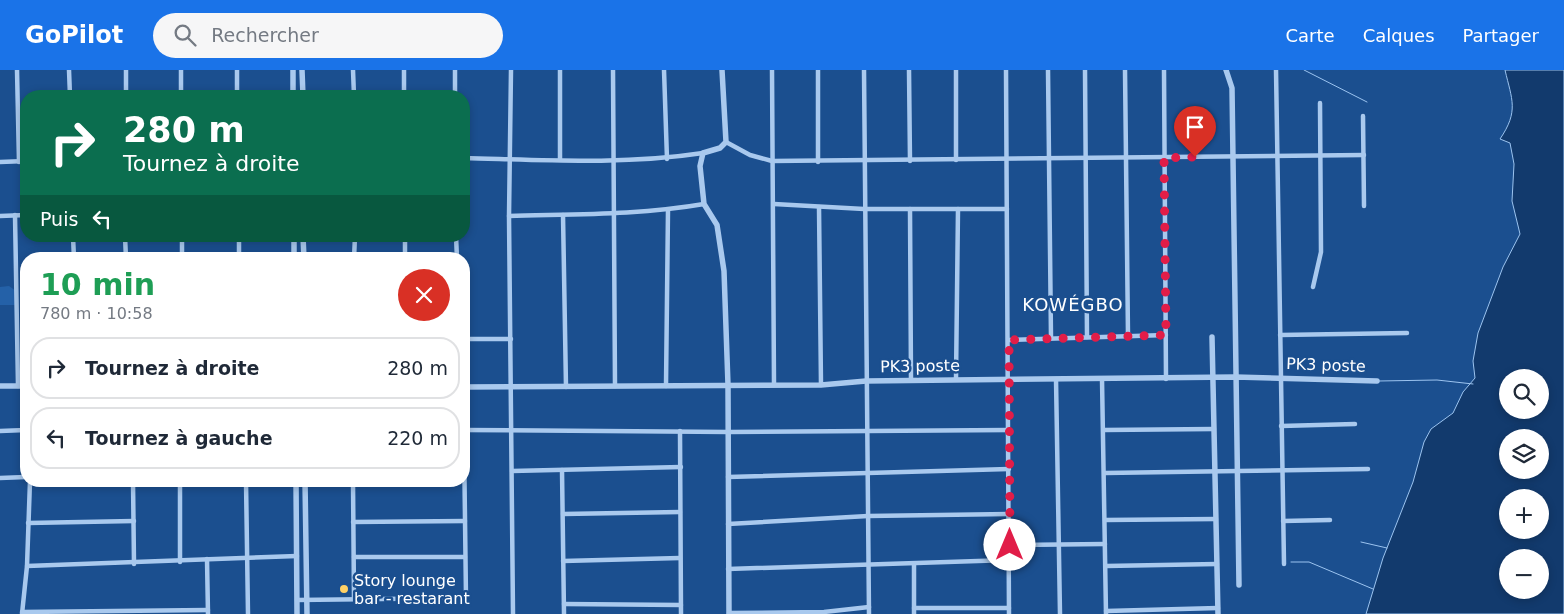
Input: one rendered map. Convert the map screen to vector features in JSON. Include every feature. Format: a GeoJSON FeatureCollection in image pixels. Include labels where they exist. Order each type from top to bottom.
{"type":"FeatureCollection","features":[{"type":"Feature","properties":{"kind":"street"},"geometry":{"type":"LineString","coordinates":[[0,162],[19,162],[17,70]]}},
{"type":"Feature","properties":{"kind":"street"},"geometry":{"type":"LineString","coordinates":[[69,70],[70,90]]}},
{"type":"Feature","properties":{"kind":"street"},"geometry":{"type":"LineString","coordinates":[[126,70],[126,90]]}},
{"type":"Feature","properties":{"kind":"street"},"geometry":{"type":"LineString","coordinates":[[181,70],[181,90]]}},
{"type":"Feature","properties":{"kind":"street"},"geometry":{"type":"LineString","coordinates":[[237,70],[237,90]]}},
{"type":"Feature","properties":{"kind":"street"},"geometry":{"type":"LineString","coordinates":[[293,70],[293,90]]}},
{"type":"Feature","properties":{"kind":"street"},"geometry":{"type":"LineString","coordinates":[[302,70],[303,90]]}},
{"type":"Feature","properties":{"kind":"street"},"geometry":{"type":"LineString","coordinates":[[353,70],[354,90]]}},
{"type":"Feature","properties":{"kind":"street"},"geometry":{"type":"LineString","coordinates":[[404,70],[404,90]]}},
{"type":"Feature","properties":{"kind":"street"},"geometry":{"type":"LineString","coordinates":[[455,70],[455,90]]}},
{"type":"Feature","properties":{"kind":"street"},"geometry":{"type":"LineString","coordinates":[[511,70],[509,216],[513,614]]}},
{"type":"Feature","properties":{"kind":"street"},"geometry":{"type":"LineString","coordinates":[[560,70],[560,159]]}},
{"type":"Feature","properties":{"kind":"street"},"geometry":{"type":"LineString","coordinates":[[613,70],[612,161],[615,386]]}},
{"type":"Feature","properties":{"kind":"street"},"geometry":{"type":"LineString","coordinates":[[664,70],[667,159]]}},
{"type":"Feature","properties":{"kind":"street"},"geometry":{"type":"LineString","coordinates":[[470,158],[612,161],[667,159],[720,148],[726,142],[722,70]]}},
{"type":"Feature","properties":{"kind":"street"},"geometry":{"type":"LineString","coordinates":[[772,70],[774,385]]}},
{"type":"Feature","properties":{"kind":"street"},"geometry":{"type":"LineString","coordinates":[[818,70],[818,162]]}},
{"type":"Feature","properties":{"kind":"street"},"geometry":{"type":"LineString","coordinates":[[864,70],[869,614]]}},
{"type":"Feature","properties":{"kind":"street"},"geometry":{"type":"LineString","coordinates":[[909,70],[910,160]]}},
{"type":"Feature","properties":{"kind":"street"},"geometry":{"type":"LineString","coordinates":[[956,70],[956,160]]}},
{"type":"Feature","properties":{"kind":"street"},"geometry":{"type":"LineString","coordinates":[[1006,70],[1010,614]]}},
{"type":"Feature","properties":{"kind":"street"},"geometry":{"type":"LineString","coordinates":[[1048,70],[1051,338]]}},
{"type":"Feature","properties":{"kind":"street"},"geometry":{"type":"LineString","coordinates":[[1085,70],[1087,337]]}},
{"type":"Feature","properties":{"kind":"street"},"geometry":{"type":"LineString","coordinates":[[1125,70],[1128,336]]}},
{"type":"Feature","properties":{"kind":"street"},"geometry":{"type":"LineString","coordinates":[[1164,70],[1166,379]]}},
{"type":"Feature","properties":{"kind":"street"},"geometry":{"type":"LineString","coordinates":[[1226,70],[1232,88],[1238,585]]}},
{"type":"Feature","properties":{"kind":"street"},"geometry":{"type":"LineString","coordinates":[[1276,70],[1284,564]]}},
{"type":"Feature","properties":{"kind":"street"},"geometry":{"type":"LineString","coordinates":[[1313,288],[1321,252],[1320,104]]}},
{"type":"Feature","properties":{"kind":"street"},"geometry":{"type":"LineString","coordinates":[[1363,116],[1364,206]]}},
{"type":"Feature","properties":{"kind":"street"},"geometry":{"type":"LineString","coordinates":[[726,142],[750,156],[772,161],[818,162],[1364,155]]}},
{"type":"Feature","properties":{"kind":"street"},"geometry":{"type":"LineString","coordinates":[[703,153],[700,166],[704,204],[717,225],[724,271],[728,385],[729,613],[824,613],[869,607]]}},
{"type":"Feature","properties":{"kind":"street"},"geometry":{"type":"LineString","coordinates":[[509,216],[613,214],[668,210],[704,204]]}},
{"type":"Feature","properties":{"kind":"street"},"geometry":{"type":"LineString","coordinates":[[774,204],[864,209],[1007,209]]}},
{"type":"Feature","properties":{"kind":"street"},"geometry":{"type":"LineString","coordinates":[[819,206],[820,385]]}},
{"type":"Feature","properties":{"kind":"street"},"geometry":{"type":"LineString","coordinates":[[910,209],[912,380]]}},
{"type":"Feature","properties":{"kind":"street"},"geometry":{"type":"LineString","coordinates":[[956,379],[958,209]]}},
{"type":"Feature","properties":{"kind":"street"},"geometry":{"type":"LineString","coordinates":[[666,386],[668,210]]}},
{"type":"Feature","properties":{"kind":"street"},"geometry":{"type":"LineString","coordinates":[[0,386],[18,386],[15,215]]}},
{"type":"Feature","properties":{"kind":"street"},"geometry":{"type":"LineString","coordinates":[[0,216],[20,215]]}},
{"type":"Feature","properties":{"kind":"street"},"geometry":{"type":"LineString","coordinates":[[563,215],[566,387]]}},
{"type":"Feature","properties":{"kind":"street"},"geometry":{"type":"LineString","coordinates":[[1280,336],[1407,333]]}},
{"type":"Feature","properties":{"kind":"street"},"geometry":{"type":"LineString","coordinates":[[1009,340],[1166,335]]}},
{"type":"Feature","properties":{"kind":"street"},"geometry":{"type":"LineString","coordinates":[[1102,379],[1106,613],[1218,611],[1212,337]]}},
{"type":"Feature","properties":{"kind":"street"},"geometry":{"type":"LineString","coordinates":[[470,339],[511,339]]}},
{"type":"Feature","properties":{"kind":"street","name":"PK3 poste"},"geometry":{"type":"LineString","coordinates":[[470,387],[820,385],[866,381],[956,379],[1166,379],[1212,377],[1377,380]]}},
{"type":"Feature","properties":{"kind":"street"},"geometry":{"type":"LineString","coordinates":[[1056,379],[1060,614]]}},
{"type":"Feature","properties":{"kind":"street"},"geometry":{"type":"LineString","coordinates":[[1281,426],[1355,424]]}},
{"type":"Feature","properties":{"kind":"street"},"geometry":{"type":"LineString","coordinates":[[1104,430],[1214,429]]}},
{"type":"Feature","properties":{"kind":"street"},"geometry":{"type":"LineString","coordinates":[[0,431],[20,430]]}},
{"type":"Feature","properties":{"kind":"street"},"geometry":{"type":"LineString","coordinates":[[470,430],[867,432],[1009,430]]}},
{"type":"Feature","properties":{"kind":"street"},"geometry":{"type":"LineString","coordinates":[[680,431],[681,614]]}},
{"type":"Feature","properties":{"kind":"street"},"geometry":{"type":"LineString","coordinates":[[512,471],[681,467]]}},
{"type":"Feature","properties":{"kind":"street"},"geometry":{"type":"LineString","coordinates":[[1105,473],[1368,469]]}},
{"type":"Feature","properties":{"kind":"street"},"geometry":{"type":"LineString","coordinates":[[562,470],[564,614]]}},
{"type":"Feature","properties":{"kind":"street"},"geometry":{"type":"LineString","coordinates":[[728,477],[868,472],[1009,470]]}},
{"type":"Feature","properties":{"kind":"street"},"geometry":{"type":"LineString","coordinates":[[0,478],[20,477]]}},
{"type":"Feature","properties":{"kind":"street"},"geometry":{"type":"LineString","coordinates":[[30,487],[27,566],[22,613],[208,612],[207,559]]}},
{"type":"Feature","properties":{"kind":"street"},"geometry":{"type":"LineString","coordinates":[[133,487],[134,564]]}},
{"type":"Feature","properties":{"kind":"street"},"geometry":{"type":"LineString","coordinates":[[180,487],[180,562]]}},
{"type":"Feature","properties":{"kind":"street"},"geometry":{"type":"LineString","coordinates":[[246,487],[248,614]]}},
{"type":"Feature","properties":{"kind":"street"},"geometry":{"type":"LineString","coordinates":[[296,487],[297,614]]}},
{"type":"Feature","properties":{"kind":"street"},"geometry":{"type":"LineString","coordinates":[[305,487],[307,614]]}},
{"type":"Feature","properties":{"kind":"street"},"geometry":{"type":"LineString","coordinates":[[353,487],[354,599]]}},
{"type":"Feature","properties":{"kind":"street"},"geometry":{"type":"LineString","coordinates":[[296,600],[466,598],[464,487]]}},
{"type":"Feature","properties":{"kind":"street"},"geometry":{"type":"LineString","coordinates":[[563,514],[680,512]]}},
{"type":"Feature","properties":{"kind":"street"},"geometry":{"type":"LineString","coordinates":[[728,524],[868,516],[1009,514]]}},
{"type":"Feature","properties":{"kind":"street"},"geometry":{"type":"LineString","coordinates":[[1105,520],[1216,519]]}},
{"type":"Feature","properties":{"kind":"street"},"geometry":{"type":"LineString","coordinates":[[1283,521],[1330,520]]}},
{"type":"Feature","properties":{"kind":"street"},"geometry":{"type":"LineString","coordinates":[[28,523],[134,521]]}},
{"type":"Feature","properties":{"kind":"street"},"geometry":{"type":"LineString","coordinates":[[353,522],[465,521]]}},
{"type":"Feature","properties":{"kind":"street"},"geometry":{"type":"LineString","coordinates":[[1010,545],[1106,544]]}},
{"type":"Feature","properties":{"kind":"street"},"geometry":{"type":"LineString","coordinates":[[27,566],[134,564],[297,556]]}},
{"type":"Feature","properties":{"kind":"street"},"geometry":{"type":"LineString","coordinates":[[354,557],[465,557]]}},
{"type":"Feature","properties":{"kind":"street"},"geometry":{"type":"LineString","coordinates":[[563,561],[680,558]]}},
{"type":"Feature","properties":{"kind":"street"},"geometry":{"type":"LineString","coordinates":[[728,569],[1010,560]]}},
{"type":"Feature","properties":{"kind":"street"},"geometry":{"type":"LineString","coordinates":[[914,564],[914,614]]}},
{"type":"Feature","properties":{"kind":"street"},"geometry":{"type":"LineString","coordinates":[[1106,566],[1217,564]]}},
{"type":"Feature","properties":{"kind":"street"},"geometry":{"type":"LineString","coordinates":[[564,604],[681,605]]}},
{"type":"Feature","properties":{"kind":"street"},"geometry":{"type":"LineString","coordinates":[[914,608],[1009,608]]}},
{"type":"Feature","properties":{"kind":"shaded area"},"geometry":{"type":"Polygon","coordinates":[[[1505,70],[1564,70],[1564,614],[1366,614],[1383,558],[1413,482],[1424,442],[1431,429],[1453,413],[1463,392],[1475,378],[1473,361],[1478,333],[1503,267],[1520,234],[1512,201],[1514,164],[1510,143],[1500,139],[1510,121],[1512,98],[1505,70]]]}},
{"type":"Feature","properties":{"kind":"shaded area"},"geometry":{"type":"Polygon","coordinates":[[[9,286],[16,291],[15,305],[0,305],[0,287],[9,286]]]}},
{"type":"Feature","properties":{"kind":"waterway"},"geometry":{"type":"LineString","coordinates":[[1304,70],[1367,102]]}},
{"type":"Feature","properties":{"kind":"waterway"},"geometry":{"type":"LineString","coordinates":[[1379,381],[1437,380],[1473,384]]}},
{"type":"Feature","properties":{"kind":"waterway"},"geometry":{"type":"LineString","coordinates":[[1361,542],[1387,548]]}},
{"type":"Feature","properties":{"kind":"waterway"},"geometry":{"type":"LineString","coordinates":[[1291,562],[1309,562],[1373,589]]}},
{"type":"Feature","properties":{"kind":"place","name":"Story lounge bar - restarant"},"geometry":{"type":"Point","coordinates":[344,589]}},
{"type":"Feature","properties":{"kind":"district","name":"KOWÉGBO"},"geometry":{"type":"Point","coordinates":[1073,304]}},
{"type":"Feature","properties":{"kind":"route"},"geometry":{"type":"LineString","coordinates":[[1010,545],[1009,340],[1166,335],[1164,158],[1195,157]]}}]}
